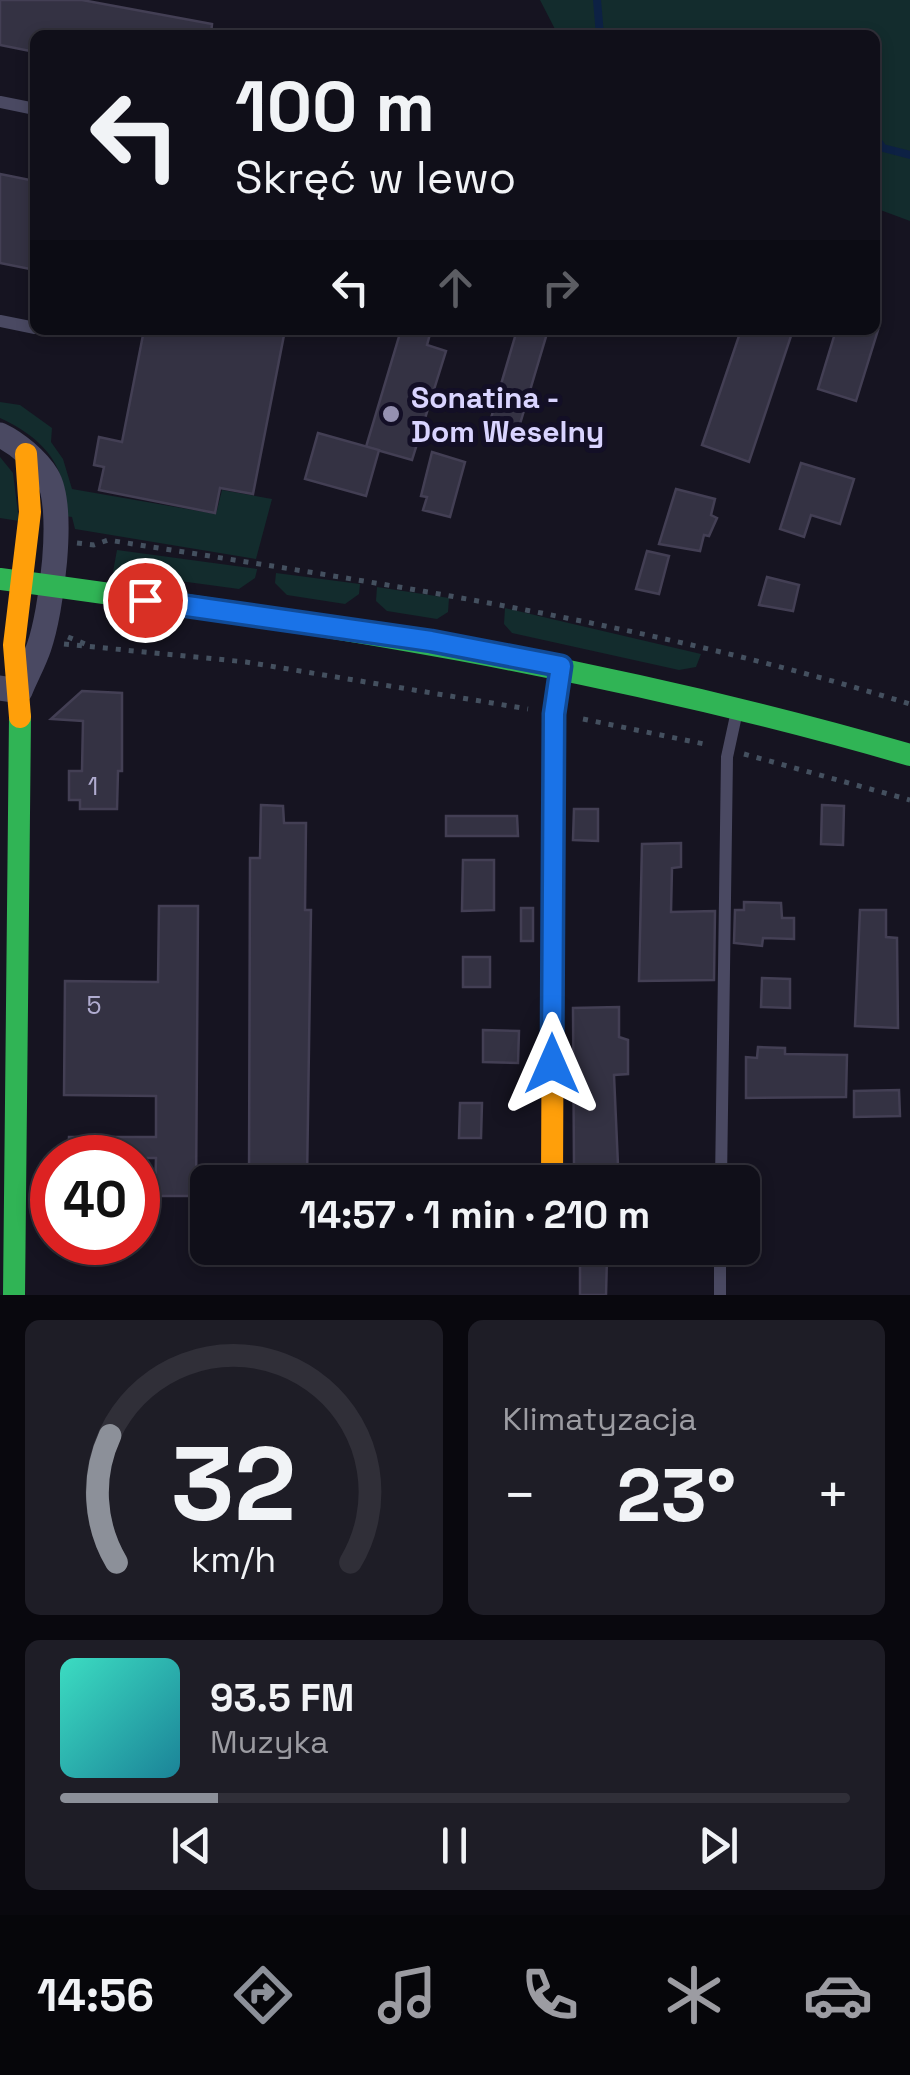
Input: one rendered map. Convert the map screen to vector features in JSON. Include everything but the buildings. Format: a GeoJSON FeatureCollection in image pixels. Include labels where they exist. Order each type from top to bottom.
{"type":"FeatureCollection","features":[{"type":"Feature","properties":{"kind":"street"},"geometry":{"type":"LineString","coordinates":[[0,435],[47,475],[56,502],[50,586],[39,648],[10,690]]}},
{"type":"Feature","properties":{"kind":"street"},"geometry":{"type":"LineString","coordinates":[[14,1295],[10,690],[14,646],[10,581],[31,494],[26,454]]}},
{"type":"Feature","properties":{"kind":"street"},"geometry":{"type":"LineString","coordinates":[[10,581],[431,641],[561,666],[739,707],[910,755]]}},
{"type":"Feature","properties":{"kind":"street"},"geometry":{"type":"LineString","coordinates":[[552,1165],[554,714],[561,666]]}},
{"type":"Feature","properties":{"kind":"lane"},"geometry":{"type":"LineString","coordinates":[[0,102],[30,108]]}},
{"type":"Feature","properties":{"kind":"lane"},"geometry":{"type":"LineString","coordinates":[[0,321],[30,327]]}},
{"type":"Feature","properties":{"kind":"lane"},"geometry":{"type":"LineString","coordinates":[[722,1165],[728,750],[739,707]]}},
{"type":"Feature","properties":{"kind":"lane"},"geometry":{"type":"LineString","coordinates":[[720,1265],[720,1295]]}},
{"type":"Feature","properties":{"kind":"path"},"geometry":{"type":"LineString","coordinates":[[94,545],[108,540],[522,606],[769,664],[910,704]]}},
{"type":"Feature","properties":{"kind":"path"},"geometry":{"type":"LineString","coordinates":[[80,639],[92,648]]}},
{"type":"Feature","properties":{"kind":"path"},"geometry":{"type":"LineString","coordinates":[[54,643],[246,662],[554,714],[728,750],[910,800]]}},
{"type":"Feature","properties":{"kind":"green space"},"geometry":{"type":"Polygon","coordinates":[[[540,0],[910,0],[910,221],[880,210],[880,30],[555,30],[540,0]]]}},
{"type":"Feature","properties":{"kind":"green space"},"geometry":{"type":"Polygon","coordinates":[[[0,402],[20,405],[52,428],[51,442],[63,459],[72,489],[216,514],[222,490],[272,499],[256,559],[75,529],[72,517],[65,516],[58,468],[41,445],[0,418],[0,402]]]}},
{"type":"Feature","properties":{"kind":"green space"},"geometry":{"type":"Polygon","coordinates":[[[0,457],[13,473],[19,521],[0,518],[0,457]]]}},
{"type":"Feature","properties":{"kind":"green space"},"geometry":{"type":"Polygon","coordinates":[[[117,550],[257,570],[255,578],[239,589],[113,572],[117,550]]]}},
{"type":"Feature","properties":{"kind":"green space"},"geometry":{"type":"Polygon","coordinates":[[[276,573],[360,584],[359,594],[345,604],[287,595],[275,583],[276,573]]]}},
{"type":"Feature","properties":{"kind":"green space"},"geometry":{"type":"Polygon","coordinates":[[[377,587],[449,598],[448,612],[437,619],[387,611],[376,601],[377,587]]]}},
{"type":"Feature","properties":{"kind":"green space"},"geometry":{"type":"Polygon","coordinates":[[[505,608],[701,654],[696,667],[679,670],[512,633],[504,624],[505,608]]]}},
{"type":"Feature","properties":{"kind":"waterway"},"geometry":{"type":"LineString","coordinates":[[597,0],[600,30]]}},
{"type":"Feature","properties":{"kind":"waterway"},"geometry":{"type":"LineString","coordinates":[[880,144],[910,155]]}},
{"type":"Feature","properties":{"kind":"traffic: fast"},"geometry":{"type":"LineString","coordinates":[[0,579],[459,650],[685,697],[910,755]]}},
{"type":"Feature","properties":{"kind":"traffic: fast"},"geometry":{"type":"LineString","coordinates":[[14,1295],[20,717]]}},
{"type":"Feature","properties":{"kind":"traffic: slow"},"geometry":{"type":"LineString","coordinates":[[20,717],[14,645],[30,512],[26,454]]}},
{"type":"Feature","properties":{"kind":"traffic: slow"},"geometry":{"type":"LineString","coordinates":[[552,1165],[554,714],[561,666]]}},
{"type":"Feature","properties":{"kind":"place","name":"Sonatina - Dom Weselny"},"geometry":{"type":"Point","coordinates":[391,414]}},
{"type":"Feature","properties":{"kind":"route"},"geometry":{"type":"LineString","coordinates":[[145,600],[431,641],[561,666],[554,714],[552,1064]]}}]}
